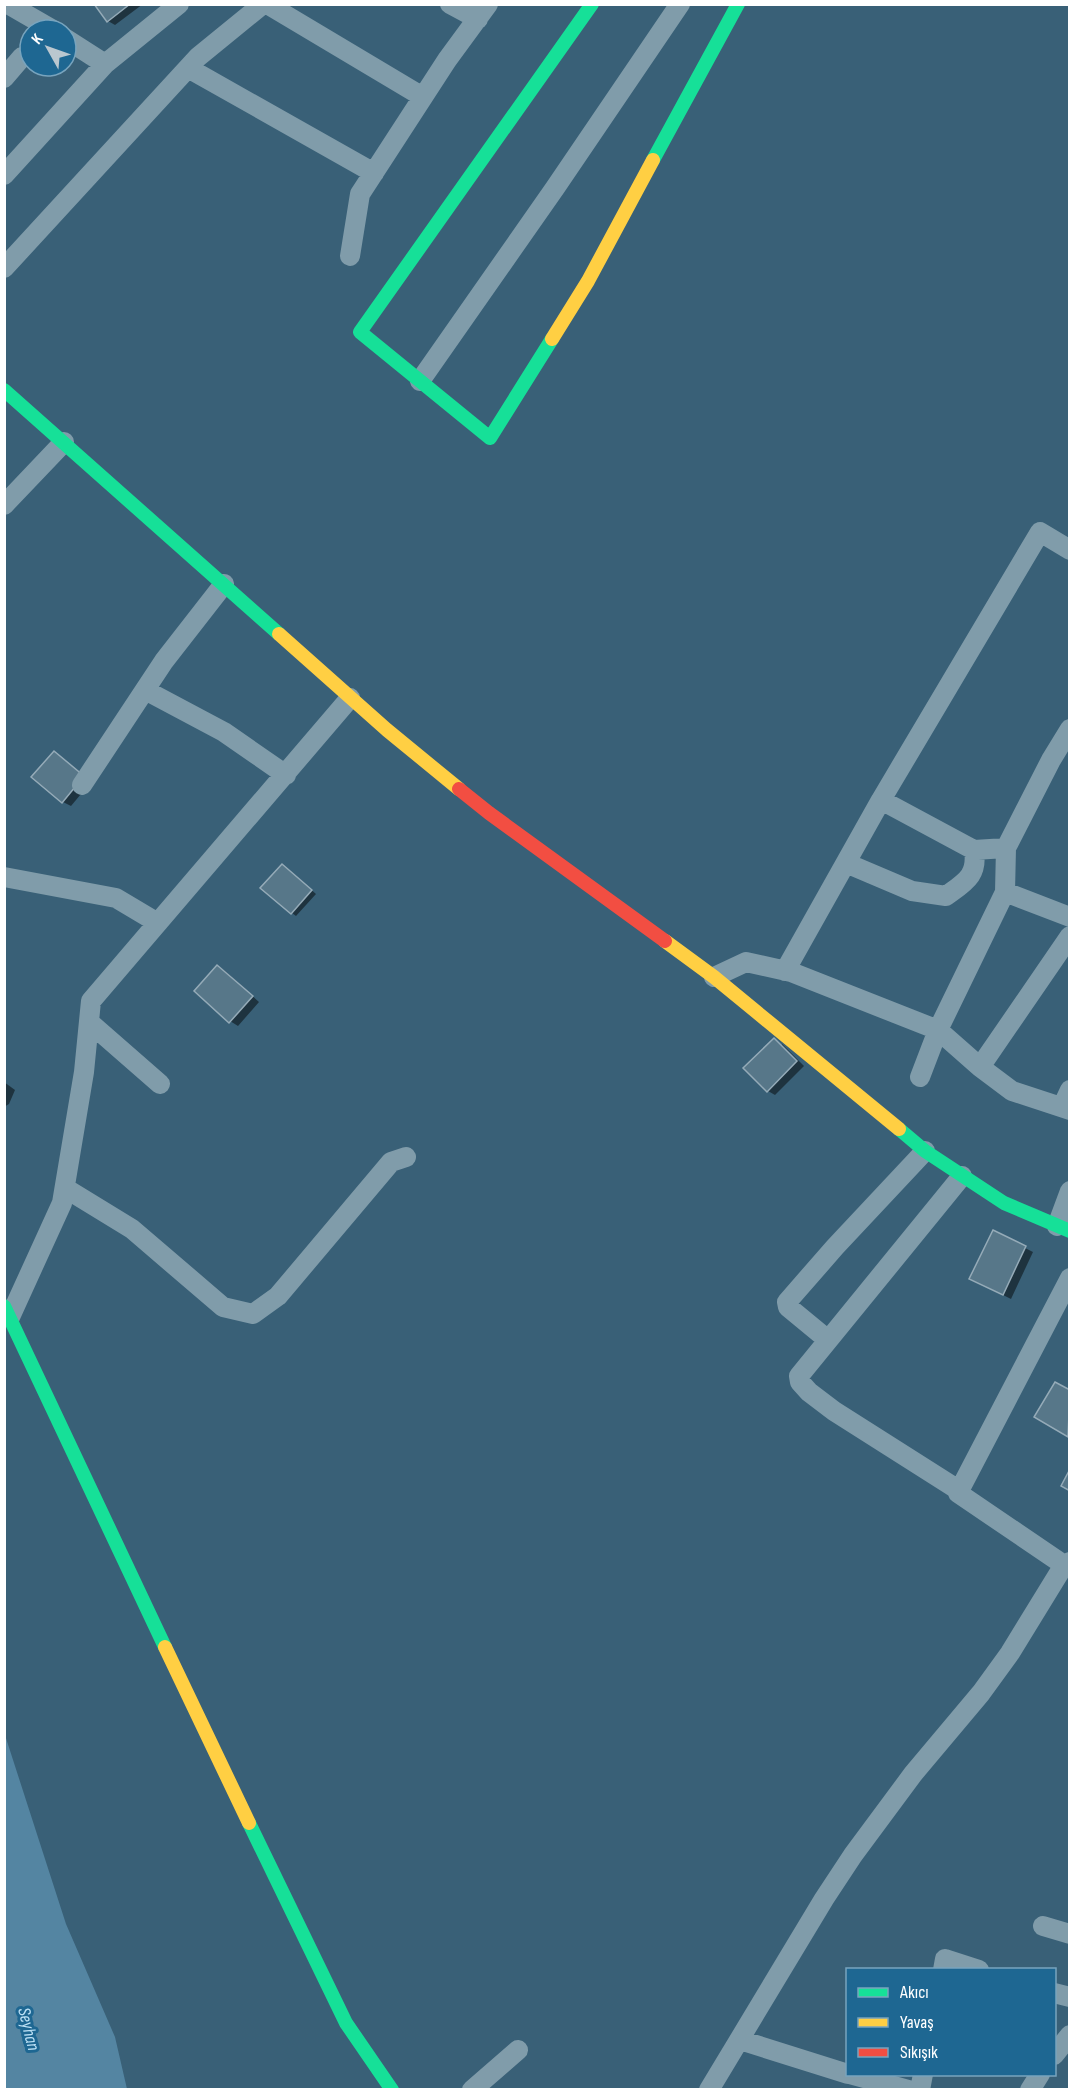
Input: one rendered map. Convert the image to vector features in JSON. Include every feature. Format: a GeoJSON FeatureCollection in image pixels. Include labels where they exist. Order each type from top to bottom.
{"type":"FeatureCollection","features":[{"type":"Feature","properties":{"kind":"main road"},"geometry":{"type":"LineString","coordinates":[[592,4],[360,332],[490,438],[588,281],[738,4]]}},
{"type":"Feature","properties":{"kind":"main road"},"geometry":{"type":"LineString","coordinates":[[4,390],[350,698],[489,813],[714,977],[925,1150],[1004,1203],[1063,1228]]}},
{"type":"Feature","properties":{"kind":"main road"},"geometry":{"type":"LineString","coordinates":[[7,1311],[293,1917],[346,2023],[392,2090]]}},
{"type":"Feature","properties":{"kind":"street"},"geometry":{"type":"LineString","coordinates":[[8,4],[32,18]]}},
{"type":"Feature","properties":{"kind":"street"},"geometry":{"type":"LineString","coordinates":[[4,175],[105,64],[179,4]]}},
{"type":"Feature","properties":{"kind":"street"},"geometry":{"type":"LineString","coordinates":[[4,268],[198,57],[265,4],[423,97]]}},
{"type":"Feature","properties":{"kind":"street"},"geometry":{"type":"LineString","coordinates":[[350,256],[360,194],[447,60],[483,12],[450,4]]}},
{"type":"Feature","properties":{"kind":"street"},"geometry":{"type":"LineString","coordinates":[[420,381],[680,4]]}},
{"type":"Feature","properties":{"kind":"street"},"geometry":{"type":"LineString","coordinates":[[78,47],[105,64]]}},
{"type":"Feature","properties":{"kind":"street"},"geometry":{"type":"LineString","coordinates":[[4,78],[18,62]]}},
{"type":"Feature","properties":{"kind":"street"},"geometry":{"type":"LineString","coordinates":[[188,68],[374,173]]}},
{"type":"Feature","properties":{"kind":"street"},"geometry":{"type":"LineString","coordinates":[[4,505],[64,442]]}},
{"type":"Feature","properties":{"kind":"street"},"geometry":{"type":"LineString","coordinates":[[785,971],[881,800],[1040,532],[1070,550]]}},
{"type":"Feature","properties":{"kind":"street"},"geometry":{"type":"LineString","coordinates":[[82,785],[164,661],[224,584]]}},
{"type":"Feature","properties":{"kind":"street"},"geometry":{"type":"LineString","coordinates":[[145,690],[224,732],[286,775]]}},
{"type":"Feature","properties":{"kind":"street"},"geometry":{"type":"LineString","coordinates":[[7,1311],[62,1203],[84,1072],[91,1001],[350,698]]}},
{"type":"Feature","properties":{"kind":"street"},"geometry":{"type":"LineString","coordinates":[[920,1077],[938,1030],[1005,892],[1006,848],[1051,760],[1070,729]]}},
{"type":"Feature","properties":{"kind":"street"},"geometry":{"type":"LineString","coordinates":[[881,800],[974,849],[1006,848]]}},
{"type":"Feature","properties":{"kind":"street"},"geometry":{"type":"LineString","coordinates":[[846,863],[912,891],[946,896],[969,879],[976,863],[974,849]]}},
{"type":"Feature","properties":{"kind":"street"},"geometry":{"type":"LineString","coordinates":[[4,877],[116,898],[158,923]]}},
{"type":"Feature","properties":{"kind":"street"},"geometry":{"type":"LineString","coordinates":[[1005,892],[1070,917]]}},
{"type":"Feature","properties":{"kind":"street"},"geometry":{"type":"LineString","coordinates":[[980,1067],[1070,936]]}},
{"type":"Feature","properties":{"kind":"street"},"geometry":{"type":"LineString","coordinates":[[714,977],[746,963],[785,971],[938,1030],[980,1067],[1012,1090],[1067,1102]]}},
{"type":"Feature","properties":{"kind":"street"},"geometry":{"type":"LineString","coordinates":[[89,1022],[160,1084]]}},
{"type":"Feature","properties":{"kind":"street"},"geometry":{"type":"LineString","coordinates":[[828,1340],[788,1307],[787,1302],[925,1150]]}},
{"type":"Feature","properties":{"kind":"street"},"geometry":{"type":"LineString","coordinates":[[64,1188],[132,1229],[223,1307],[253,1314],[278,1296],[391,1162],[406,1157]]}},
{"type":"Feature","properties":{"kind":"street"},"geometry":{"type":"LineString","coordinates":[[960,1491],[834,1411],[809,1392],[800,1382],[799,1376],[962,1176]]}},
{"type":"Feature","properties":{"kind":"street"},"geometry":{"type":"LineString","coordinates":[[1063,1228],[1070,1191]]}},
{"type":"Feature","properties":{"kind":"street"},"geometry":{"type":"LineString","coordinates":[[709,2090],[853,1855],[913,1774],[981,1693],[1010,1653],[1067,1564],[958,1493],[1070,1278]]}},
{"type":"Feature","properties":{"kind":"street"},"geometry":{"type":"LineString","coordinates":[[1043,1926],[1070,1934]]}},
{"type":"Feature","properties":{"kind":"street"},"geometry":{"type":"LineString","coordinates":[[943,1968],[945,1959],[973,1968]]}},
{"type":"Feature","properties":{"kind":"street"},"geometry":{"type":"LineString","coordinates":[[1060,2055],[1070,2035]]}},
{"type":"Feature","properties":{"kind":"street"},"geometry":{"type":"LineString","coordinates":[[740,2040],[846,2073]]}},
{"type":"Feature","properties":{"kind":"street"},"geometry":{"type":"LineString","coordinates":[[472,2090],[518,2050]]}},
{"type":"Feature","properties":{"kind":"street"},"geometry":{"type":"LineString","coordinates":[[856,2076],[908,2090]]}},
{"type":"Feature","properties":{"kind":"street"},"geometry":{"type":"LineString","coordinates":[[1030,2090],[1039,2076]]}},
{"type":"Feature","properties":{"kind":"water","name":"Seyhan"},"geometry":{"type":"Polygon","coordinates":[[[4,1732],[66,1924],[115,2037],[127,2089],[5,2089],[4,1732]]]}},
{"type":"Feature","properties":{"kind":"building"},"geometry":{"type":"Polygon","coordinates":[[[94,4],[130,4],[107,22],[94,4]]]}},
{"type":"Feature","properties":{"kind":"building"},"geometry":{"type":"Polygon","coordinates":[[[54,751],[84,776],[62,803],[31,777],[54,751]]]}},
{"type":"Feature","properties":{"kind":"building"},"geometry":{"type":"Polygon","coordinates":[[[282,864],[312,890],[291,914],[260,888],[282,864]]]}},
{"type":"Feature","properties":{"kind":"building"},"geometry":{"type":"Polygon","coordinates":[[[217,965],[253,996],[229,1023],[194,991],[217,965]]]}},
{"type":"Feature","properties":{"kind":"building"},"geometry":{"type":"Polygon","coordinates":[[[774,1038],[797,1061],[767,1092],[743,1068],[774,1038]]]}},
{"type":"Feature","properties":{"kind":"building"},"geometry":{"type":"Polygon","coordinates":[[[993,1230],[1026,1246],[1003,1295],[969,1279],[993,1230]]]}},
{"type":"Feature","properties":{"kind":"building"},"geometry":{"type":"Polygon","coordinates":[[[1055,1382],[1070,1390],[1068,1437],[1034,1417],[1055,1382]]]}},
{"type":"Feature","properties":{"kind":"building"},"geometry":{"type":"Polygon","coordinates":[[[1070,1469],[1070,1491],[1061,1486],[1070,1469]]]}},
{"type":"Feature","properties":{"kind":"traffic: fast"},"geometry":{"type":"LineString","coordinates":[[552,339],[490,438],[360,332],[592,4]]}},
{"type":"Feature","properties":{"kind":"traffic: fast"},"geometry":{"type":"LineString","coordinates":[[653,160],[738,4]]}},
{"type":"Feature","properties":{"kind":"traffic: fast"},"geometry":{"type":"LineString","coordinates":[[4,390],[279,634]]}},
{"type":"Feature","properties":{"kind":"traffic: fast"},"geometry":{"type":"LineString","coordinates":[[899,1129],[925,1151],[1004,1203],[1070,1231]]}},
{"type":"Feature","properties":{"kind":"traffic: fast"},"geometry":{"type":"LineString","coordinates":[[4,1306],[165,1647]]}},
{"type":"Feature","properties":{"kind":"traffic: fast"},"geometry":{"type":"LineString","coordinates":[[249,1823],[346,2023],[392,2090]]}},
{"type":"Feature","properties":{"kind":"traffic: slow"},"geometry":{"type":"LineString","coordinates":[[552,339],[588,281],[653,160]]}},
{"type":"Feature","properties":{"kind":"traffic: slow"},"geometry":{"type":"LineString","coordinates":[[279,634],[387,730],[459,789]]}},
{"type":"Feature","properties":{"kind":"traffic: slow"},"geometry":{"type":"LineString","coordinates":[[665,941],[714,977],[899,1129]]}},
{"type":"Feature","properties":{"kind":"traffic: slow"},"geometry":{"type":"LineString","coordinates":[[165,1647],[249,1823]]}},
{"type":"Feature","properties":{"kind":"traffic: jam"},"geometry":{"type":"LineString","coordinates":[[459,789],[665,941]]}}]}
